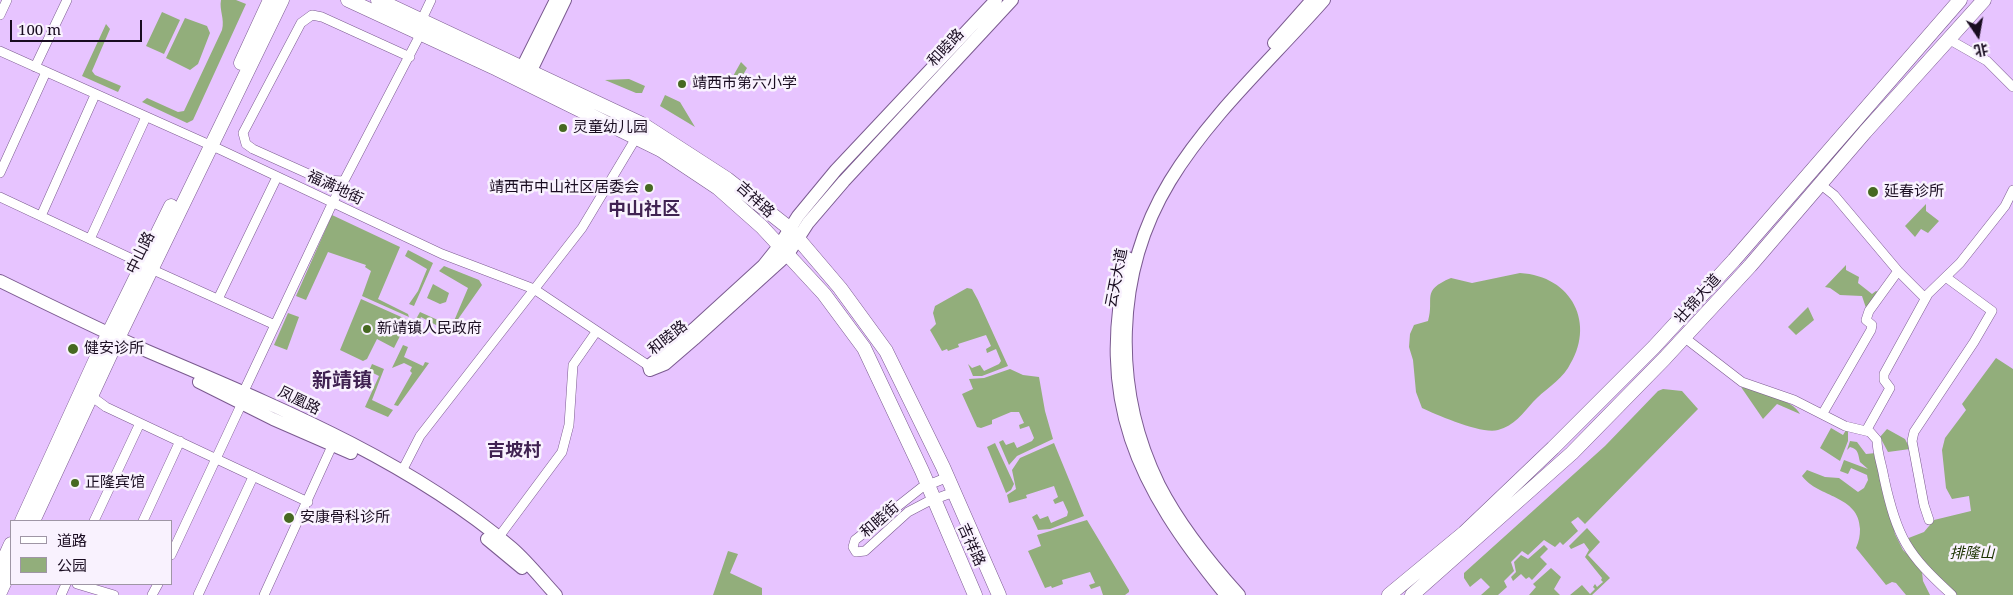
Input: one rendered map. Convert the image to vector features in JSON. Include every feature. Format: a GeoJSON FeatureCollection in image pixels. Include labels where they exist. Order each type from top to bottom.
{"type":"FeatureCollection","features":[{"type":"Feature","properties":{"kind":"main road","name":"中山路"},"geometry":{"type":"LineString","coordinates":[[22,520],[147,267],[270,5],[282,0]]}},
{"type":"Feature","properties":{"kind":"main road"},"geometry":{"type":"LineString","coordinates":[[270,5],[293,0]]}},
{"type":"Feature","properties":{"kind":"main road","name":"吉祥路"},"geometry":{"type":"LineString","coordinates":[[348,0],[420,35],[619,114],[642,136],[718,188],[762,227],[824,294],[864,348],[928,484],[975,595]]}},
{"type":"Feature","properties":{"kind":"main road","name":"吉祥路"},"geometry":{"type":"LineString","coordinates":[[378,0],[422,19],[524,75],[614,128],[642,136],[727,179],[793,233],[840,288],[886,351],[948,477],[999,595]]}},
{"type":"Feature","properties":{"kind":"main road"},"geometry":{"type":"LineString","coordinates":[[524,75],[556,0]]}},
{"type":"Feature","properties":{"kind":"main road"},"geometry":{"type":"LineString","coordinates":[[524,75],[565,0]]}},
{"type":"Feature","properties":{"kind":"main road","name":"和睦路"},"geometry":{"type":"LineString","coordinates":[[649,366],[783,250],[836,170],[996,0]]}},
{"type":"Feature","properties":{"kind":"main road","name":"和睦路"},"geometry":{"type":"LineString","coordinates":[[793,233],[844,181],[1012,0]]}},
{"type":"Feature","properties":{"kind":"main road","name":"云天大道"},"geometry":{"type":"LineString","coordinates":[[1226,595],[1160,505],[1141,469],[1120,401],[1116,358],[1117,313],[1131,246],[1141,218],[1160,182],[1194,134],[1312,0]]}},
{"type":"Feature","properties":{"kind":"main road","name":"云天大道"},"geometry":{"type":"LineString","coordinates":[[1239,595],[1222,575],[1167,498],[1148,460],[1138,430],[1127,379],[1125,343],[1128,299],[1142,238],[1151,214],[1171,179],[1214,121],[1324,0]]}},
{"type":"Feature","properties":{"kind":"main road","name":"壮锦大道"},"geometry":{"type":"LineString","coordinates":[[1389,595],[1471,527],[1654,347],[1734,260],[1960,0]]}},
{"type":"Feature","properties":{"kind":"main road","name":"壮锦大道"},"geometry":{"type":"LineString","coordinates":[[1412,595],[1572,453],[1685,338],[1984,0]]}},
{"type":"Feature","properties":{"kind":"main road"},"geometry":{"type":"LineString","coordinates":[[614,128],[619,114]]}},
{"type":"Feature","properties":{"kind":"main road","name":"凤凰路"},"geometry":{"type":"LineString","coordinates":[[0,282],[141,355],[243,398],[402,471],[444,497],[513,549],[556,595]]}},
{"type":"Feature","properties":{"kind":"main road","name":"凤凰路"},"geometry":{"type":"LineString","coordinates":[[0,288],[112,339]]}},
{"type":"Feature","properties":{"kind":"main road","name":"中山路"},"geometry":{"type":"LineString","coordinates":[[33,520],[92,396],[112,339]]}},
{"type":"Feature","properties":{"kind":"main road","name":"凤凰路"},"geometry":{"type":"LineString","coordinates":[[243,398],[332,446],[367,460],[436,499],[518,565],[546,595]]}},
{"type":"Feature","properties":{"kind":"main road"},"geometry":{"type":"LineString","coordinates":[[0,568],[7,545]]}},
{"type":"Feature","properties":{"kind":"main road"},"geometry":{"type":"LineString","coordinates":[[961,562],[981,554]]}},
{"type":"Feature","properties":{"kind":"main road"},"geometry":{"type":"LineString","coordinates":[[0,592],[10,570]]}},
{"type":"Feature","properties":{"kind":"street"},"geometry":{"type":"LineString","coordinates":[[0,15],[7,0]]}},
{"type":"Feature","properties":{"kind":"street"},"geometry":{"type":"LineString","coordinates":[[36,67],[67,0]]}},
{"type":"Feature","properties":{"kind":"street"},"geometry":{"type":"LineString","coordinates":[[422,19],[431,0]]}},
{"type":"Feature","properties":{"kind":"street"},"geometry":{"type":"LineString","coordinates":[[344,181],[322,180],[252,149],[243,140],[243,133],[301,23],[312,15],[322,17],[410,57]]}},
{"type":"Feature","properties":{"kind":"street"},"geometry":{"type":"LineString","coordinates":[[172,553],[217,459],[275,325],[333,202],[420,35]]}},
{"type":"Feature","properties":{"kind":"street"},"geometry":{"type":"LineString","coordinates":[[1950,40],[1987,61],[2013,87]]}},
{"type":"Feature","properties":{"kind":"street","name":"福满地街"},"geometry":{"type":"LineString","coordinates":[[0,51],[333,202],[442,254],[534,289],[649,366]]}},
{"type":"Feature","properties":{"kind":"street"},"geometry":{"type":"LineString","coordinates":[[0,173],[46,72]]}},
{"type":"Feature","properties":{"kind":"street"},"geometry":{"type":"LineString","coordinates":[[41,216],[95,95]]}},
{"type":"Feature","properties":{"kind":"street"},"geometry":{"type":"LineString","coordinates":[[90,239],[146,117]]}},
{"type":"Feature","properties":{"kind":"street"},"geometry":{"type":"LineString","coordinates":[[402,471],[420,436],[582,228],[642,136]]}},
{"type":"Feature","properties":{"kind":"street"},"geometry":{"type":"LineString","coordinates":[[218,299],[277,177]]}},
{"type":"Feature","properties":{"kind":"street"},"geometry":{"type":"LineString","coordinates":[[1820,184],[1834,196],[1898,271],[1925,298]]}},
{"type":"Feature","properties":{"kind":"street"},"geometry":{"type":"LineString","coordinates":[[1866,431],[1890,388],[1884,380],[1884,374],[1925,298],[1940,281],[1947,278],[1995,218],[2013,190]]}},
{"type":"Feature","properties":{"kind":"street"},"geometry":{"type":"LineString","coordinates":[[0,197],[275,325]]}},
{"type":"Feature","properties":{"kind":"street"},"geometry":{"type":"LineString","coordinates":[[1823,413],[1871,330],[1872,325],[1866,320],[1869,311],[1898,271]]}},
{"type":"Feature","properties":{"kind":"street"},"geometry":{"type":"LineString","coordinates":[[1929,520],[1924,505],[1912,441],[1914,432],[1992,311],[1947,278]]}},
{"type":"Feature","properties":{"kind":"street"},"geometry":{"type":"LineString","coordinates":[[498,538],[562,452],[569,425],[573,365],[596,332]]}},
{"type":"Feature","properties":{"kind":"street"},"geometry":{"type":"LineString","coordinates":[[1685,338],[1742,382],[1763,387],[1823,413],[1845,426],[1874,434],[1877,440],[1888,501],[1902,540],[1911,554],[1952,595]]}},
{"type":"Feature","properties":{"kind":"street"},"geometry":{"type":"LineString","coordinates":[[92,396],[106,407],[308,502]]}},
{"type":"Feature","properties":{"kind":"street"},"geometry":{"type":"LineString","coordinates":[[94,520],[140,423]]}},
{"type":"Feature","properties":{"kind":"street"},"geometry":{"type":"LineString","coordinates":[[143,520],[180,441]]}},
{"type":"Feature","properties":{"kind":"street"},"geometry":{"type":"LineString","coordinates":[[264,595],[332,446]]}},
{"type":"Feature","properties":{"kind":"street"},"geometry":{"type":"LineString","coordinates":[[198,595],[253,477]]}},
{"type":"Feature","properties":{"kind":"street","name":"和睦街"},"geometry":{"type":"LineString","coordinates":[[948,477],[928,484],[855,540],[853,547],[856,552],[865,551],[908,512],[954,492]]}},
{"type":"Feature","properties":{"kind":"street"},"geometry":{"type":"LineString","coordinates":[[82,585],[122,595]]}},
{"type":"Feature","properties":{"kind":"street"},"geometry":{"type":"LineString","coordinates":[[94,585],[109,591]]}},
{"type":"Feature","properties":{"kind":"green space"},"geometry":{"type":"Polygon","coordinates":[[[221,0],[236,0],[246,4],[193,120],[187,123],[142,102],[147,98],[178,112],[184,111],[222,30],[221,0]]]}},
{"type":"Feature","properties":{"kind":"green space"},"geometry":{"type":"Polygon","coordinates":[[[162,12],[180,20],[164,54],[146,46],[162,12]]]}},
{"type":"Feature","properties":{"kind":"green space"},"geometry":{"type":"Polygon","coordinates":[[[185,18],[207,26],[210,33],[198,64],[190,70],[166,58],[185,18]]]}},
{"type":"Feature","properties":{"kind":"green space"},"geometry":{"type":"Polygon","coordinates":[[[106,24],[110,29],[92,71],[95,75],[121,86],[118,92],[82,76],[106,24]]]}},
{"type":"Feature","properties":{"kind":"green space"},"geometry":{"type":"Polygon","coordinates":[[[741,62],[747,68],[743,75],[752,81],[747,89],[740,86],[740,83],[732,78],[741,62]]]}},
{"type":"Feature","properties":{"kind":"green space"},"geometry":{"type":"Polygon","coordinates":[[[629,79],[645,86],[642,93],[636,93],[605,80],[629,79]]]}},
{"type":"Feature","properties":{"kind":"green space"},"geometry":{"type":"Polygon","coordinates":[[[665,95],[680,102],[695,127],[660,106],[665,95]]]}},
{"type":"Feature","properties":{"kind":"green space"},"geometry":{"type":"Polygon","coordinates":[[[1926,204],[1926,211],[1939,221],[1928,233],[1921,229],[1915,237],[1905,226],[1926,204]]]}},
{"type":"Feature","properties":{"kind":"green space"},"geometry":{"type":"Polygon","coordinates":[[[332,215],[400,247],[378,299],[408,314],[409,317],[362,296],[371,271],[365,267],[366,265],[328,252],[306,300],[296,296],[332,215]]]}},
{"type":"Feature","properties":{"kind":"green space"},"geometry":{"type":"Polygon","coordinates":[[[408,250],[433,263],[414,306],[409,304],[418,291],[427,269],[405,256],[408,250]]]}},
{"type":"Feature","properties":{"kind":"green space"},"geometry":{"type":"Polygon","coordinates":[[[1846,265],[1846,270],[1859,277],[1858,283],[1872,294],[1876,291],[1878,292],[1866,308],[1862,296],[1840,295],[1825,287],[1846,265]]]}},
{"type":"Feature","properties":{"kind":"green space"},"geometry":{"type":"Polygon","coordinates":[[[444,266],[479,280],[482,285],[449,332],[421,317],[416,327],[412,326],[420,312],[449,325],[452,320],[454,321],[468,288],[439,271],[444,266]]]}},
{"type":"Feature","properties":{"kind":"green space"},"geometry":{"type":"Polygon","coordinates":[[[1520,273],[1538,276],[1554,283],[1566,293],[1574,305],[1579,319],[1580,335],[1576,351],[1568,368],[1518,419],[1498,430],[1482,430],[1471,427],[1422,408],[1416,392],[1413,360],[1409,347],[1410,334],[1414,325],[1428,321],[1432,291],[1435,287],[1451,278],[1472,283],[1520,273]]]}},
{"type":"Feature","properties":{"kind":"green space"},"geometry":{"type":"Polygon","coordinates":[[[433,284],[449,293],[446,302],[440,304],[427,298],[433,284]]]}},
{"type":"Feature","properties":{"kind":"green space"},"geometry":{"type":"Polygon","coordinates":[[[967,288],[972,289],[978,300],[1008,366],[982,376],[973,376],[968,364],[972,368],[980,365],[984,371],[999,364],[1001,361],[996,349],[987,353],[986,349],[991,346],[986,335],[958,344],[959,347],[948,351],[947,349],[942,351],[930,330],[936,324],[933,313],[935,306],[967,288]]]}},
{"type":"Feature","properties":{"kind":"green space"},"geometry":{"type":"Polygon","coordinates":[[[361,299],[408,320],[394,348],[377,339],[367,359],[363,361],[340,350],[361,299]]]}},
{"type":"Feature","properties":{"kind":"green space"},"geometry":{"type":"Polygon","coordinates":[[[1808,307],[1814,320],[1796,335],[1788,327],[1808,307]]]}},
{"type":"Feature","properties":{"kind":"green space"},"geometry":{"type":"Polygon","coordinates":[[[288,313],[299,317],[287,350],[274,345],[288,313]]]}},
{"type":"Feature","properties":{"kind":"green space"},"geometry":{"type":"Polygon","coordinates":[[[403,345],[408,347],[404,357],[423,366],[425,362],[429,363],[398,406],[394,405],[412,373],[410,371],[412,367],[404,363],[392,368],[403,345]]]}},
{"type":"Feature","properties":{"kind":"green space","name":"排隆山"},"geometry":{"type":"Polygon","coordinates":[[[1996,358],[2013,369],[2013,595],[1956,595],[1928,567],[1906,539],[1924,532],[1934,520],[1971,511],[1969,496],[1952,499],[1946,488],[1942,450],[1945,438],[1966,410],[1962,404],[1996,358]]]}},
{"type":"Feature","properties":{"kind":"green space"},"geometry":{"type":"Polygon","coordinates":[[[372,364],[384,369],[372,400],[393,410],[388,417],[365,407],[379,376],[369,371],[372,364]]]}},
{"type":"Feature","properties":{"kind":"green space"},"geometry":{"type":"Polygon","coordinates":[[[1010,369],[1023,375],[1039,377],[1045,411],[1053,439],[1017,456],[1009,465],[999,442],[1003,440],[1006,445],[1014,442],[1017,448],[1032,441],[1034,438],[1029,426],[1020,429],[1019,425],[1024,423],[1019,412],[1011,412],[992,420],[992,424],[981,428],[977,427],[962,394],[973,389],[969,379],[984,378],[1010,369]]]}},
{"type":"Feature","properties":{"kind":"green space"},"geometry":{"type":"Polygon","coordinates":[[[1741,387],[1783,400],[1800,414],[1777,404],[1763,419],[1741,387]]]}},
{"type":"Feature","properties":{"kind":"green space"},"geometry":{"type":"Polygon","coordinates":[[[1663,389],[1682,391],[1698,409],[1585,524],[1578,517],[1571,522],[1578,531],[1563,545],[1560,542],[1555,547],[1544,540],[1528,555],[1522,551],[1511,562],[1514,571],[1504,581],[1507,587],[1498,595],[1481,595],[1490,587],[1481,578],[1470,587],[1464,578],[1464,573],[1605,446],[1658,391],[1663,389]]]}},
{"type":"Feature","properties":{"kind":"green space"},"geometry":{"type":"Polygon","coordinates":[[[1831,428],[1843,435],[1848,430],[1848,441],[1840,461],[1820,448],[1831,428]]]}},
{"type":"Feature","properties":{"kind":"green space"},"geometry":{"type":"Polygon","coordinates":[[[1887,429],[1905,439],[1910,449],[1888,452],[1880,437],[1887,429]]]}},
{"type":"Feature","properties":{"kind":"green space"},"geometry":{"type":"Polygon","coordinates":[[[1850,441],[1857,442],[1866,454],[1876,453],[1895,534],[1903,550],[1925,571],[1922,572],[1923,581],[1930,595],[1906,595],[1896,583],[1892,582],[1886,585],[1856,548],[1860,529],[1858,518],[1853,509],[1837,498],[1818,489],[1802,476],[1807,470],[1825,477],[1839,478],[1858,492],[1864,488],[1868,480],[1867,475],[1851,468],[1848,474],[1840,471],[1844,460],[1868,469],[1860,462],[1855,449],[1850,447],[1847,450],[1850,441]]]}},
{"type":"Feature","properties":{"kind":"green space"},"geometry":{"type":"Polygon","coordinates":[[[995,443],[1014,484],[1011,490],[1006,493],[987,447],[995,443]]]}},
{"type":"Feature","properties":{"kind":"green space"},"geometry":{"type":"Polygon","coordinates":[[[1054,443],[1084,516],[1050,529],[1038,530],[1032,517],[1037,514],[1040,519],[1048,516],[1051,523],[1067,516],[1068,512],[1063,501],[1055,504],[1053,500],[1058,497],[1054,486],[1026,495],[1027,498],[1009,503],[1007,495],[1016,489],[1012,470],[1020,458],[1054,443]]]}},
{"type":"Feature","properties":{"kind":"green space"},"geometry":{"type":"Polygon","coordinates":[[[1087,520],[1129,590],[1125,595],[1103,595],[1100,586],[1091,589],[1089,585],[1095,583],[1090,572],[1062,580],[1063,584],[1052,588],[1051,586],[1045,588],[1028,551],[1041,546],[1037,535],[1087,520]]]}},
{"type":"Feature","properties":{"kind":"green space"},"geometry":{"type":"Polygon","coordinates":[[[1587,528],[1600,542],[1588,555],[1610,578],[1592,595],[1570,595],[1582,585],[1590,594],[1595,589],[1593,587],[1595,584],[1597,587],[1603,582],[1602,578],[1585,557],[1589,550],[1584,543],[1571,549],[1569,546],[1587,528]]]}},
{"type":"Feature","properties":{"kind":"green space"},"geometry":{"type":"Polygon","coordinates":[[[1544,545],[1548,549],[1540,557],[1547,564],[1532,580],[1529,577],[1526,579],[1521,574],[1513,581],[1511,577],[1516,572],[1514,562],[1521,555],[1528,559],[1544,545]]]}},
{"type":"Feature","properties":{"kind":"green space"},"geometry":{"type":"Polygon","coordinates":[[[728,551],[738,554],[730,573],[762,588],[762,595],[713,595],[728,551]]]}},
{"type":"Feature","properties":{"kind":"green space"},"geometry":{"type":"Polygon","coordinates":[[[1551,568],[1561,577],[1554,589],[1560,595],[1529,595],[1536,587],[1533,584],[1551,568]]]}},
{"type":"Feature","properties":{"kind":"place","name":"靖西市第六小学"},"geometry":{"type":"Point","coordinates":[682,84]}},
{"type":"Feature","properties":{"kind":"place","name":"灵童幼儿园"},"geometry":{"type":"Point","coordinates":[563,128]}},
{"type":"Feature","properties":{"kind":"place","name":"靖西市中山社区居委会"},"geometry":{"type":"Point","coordinates":[649,188]}},
{"type":"Feature","properties":{"kind":"place","name":"延春诊所"},"geometry":{"type":"Point","coordinates":[1873,192]}},
{"type":"Feature","properties":{"kind":"place","name":"新靖镇人民政府"},"geometry":{"type":"Point","coordinates":[367,329]}},
{"type":"Feature","properties":{"kind":"place","name":"健安诊所"},"geometry":{"type":"Point","coordinates":[73,349]}},
{"type":"Feature","properties":{"kind":"place","name":"正隆宾馆"},"geometry":{"type":"Point","coordinates":[75,483]}},
{"type":"Feature","properties":{"kind":"place","name":"安康骨科诊所"},"geometry":{"type":"Point","coordinates":[289,518]}},
{"type":"Feature","properties":{"kind":"district","name":"中山社区"},"geometry":{"type":"Point","coordinates":[644,210]}},
{"type":"Feature","properties":{"kind":"district","name":"新靖镇"},"geometry":{"type":"Point","coordinates":[342,381]}},
{"type":"Feature","properties":{"kind":"district","name":"吉坡村"},"geometry":{"type":"Point","coordinates":[514,451]}}]}
